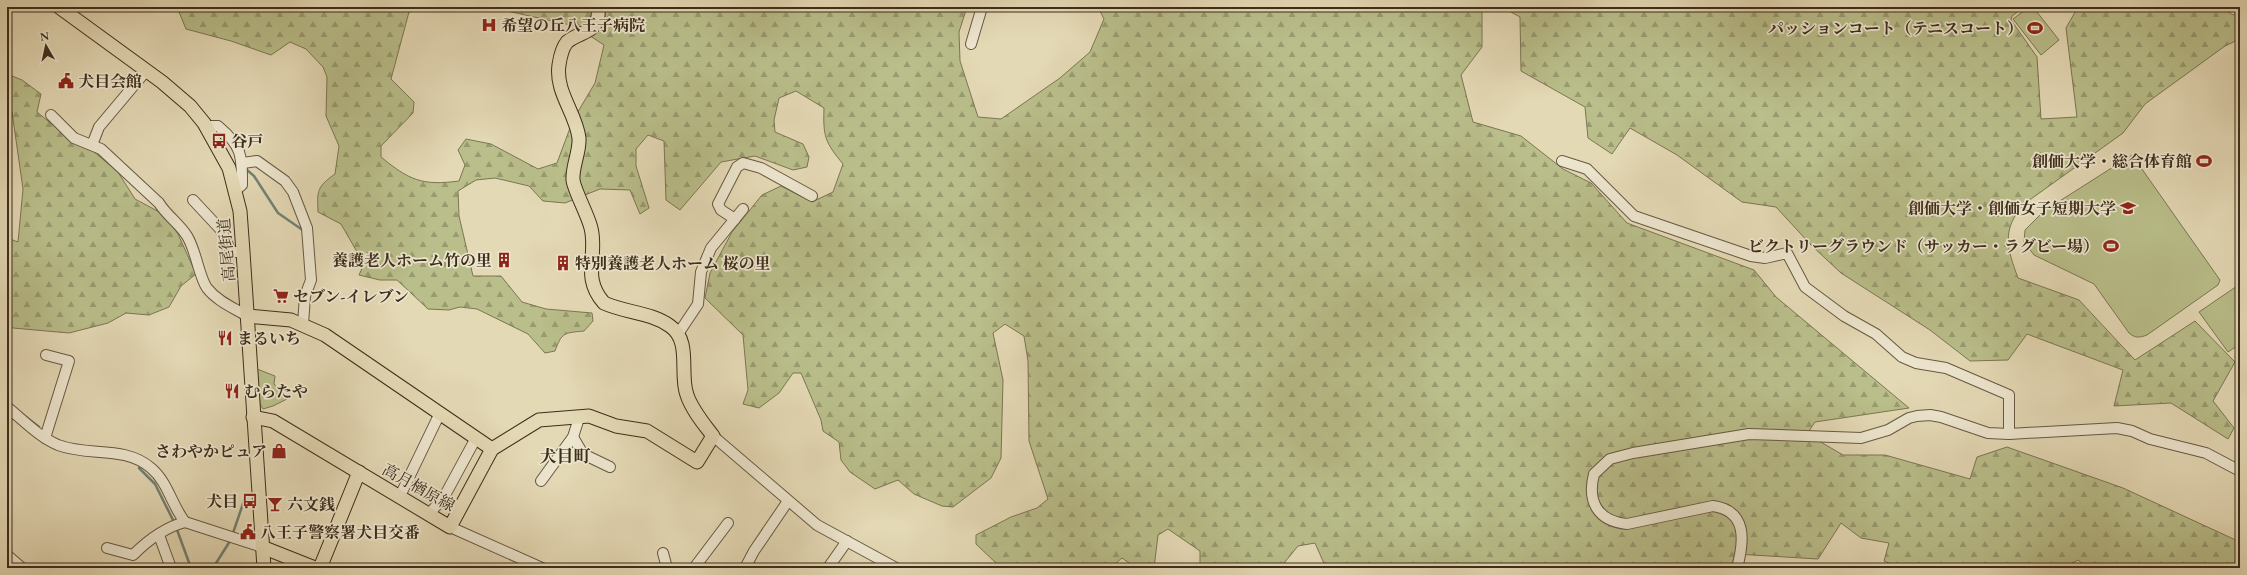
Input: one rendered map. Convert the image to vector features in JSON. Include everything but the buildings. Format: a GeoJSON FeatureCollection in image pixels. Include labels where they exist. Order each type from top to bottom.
{"type":"FeatureCollection","features":[{"type":"Feature","properties":{"kind":"main road","name":"高尾街道"},"geometry":{"type":"LineString","coordinates":[[59,7],[146,71],[190,106],[206,126],[230,168],[236,190],[243,252],[264,568]]}},
{"type":"Feature","properties":{"kind":"main road"},"geometry":{"type":"LineString","coordinates":[[598,7],[597,20],[590,30],[568,42],[564,46],[558,75],[565,103],[579,137],[573,180],[591,228],[594,249],[590,262],[594,286],[604,303],[655,317],[672,327],[678,334],[682,344],[684,385],[687,396],[713,436]]}},
{"type":"Feature","properties":{"kind":"main road"},"geometry":{"type":"LineString","coordinates":[[248,316],[276,317],[303,324],[326,334],[492,450]]}},
{"type":"Feature","properties":{"kind":"main road"},"geometry":{"type":"LineString","coordinates":[[253,417],[273,421],[359,472]]}},
{"type":"Feature","properties":{"kind":"main road","name":"高月楢原線"},"geometry":{"type":"LineString","coordinates":[[320,568],[359,472],[450,526],[492,450],[539,420],[546,418],[594,417],[616,426],[646,431],[698,462],[713,436]]}},
{"type":"Feature","properties":{"kind":"main road"},"geometry":{"type":"LineString","coordinates":[[262,547],[315,568]]}},
{"type":"Feature","properties":{"kind":"street"},"geometry":{"type":"LineString","coordinates":[[971,44],[982,7]]}},
{"type":"Feature","properties":{"kind":"street"},"geometry":{"type":"LineString","coordinates":[[92,145],[99,127],[146,71]]}},
{"type":"Feature","properties":{"kind":"street"},"geometry":{"type":"LineString","coordinates":[[51,115],[74,138],[101,149],[159,204],[165,214],[183,230],[192,245],[206,287],[221,300],[248,316]]}},
{"type":"Feature","properties":{"kind":"street"},"geometry":{"type":"LineString","coordinates":[[206,126],[218,126],[228,134],[239,148],[243,163],[242,185],[236,190]]}},
{"type":"Feature","properties":{"kind":"street"},"geometry":{"type":"LineString","coordinates":[[1562,160],[1587,169],[1634,216],[1751,256],[1765,258],[1787,254],[1805,287],[1838,312],[1876,334],[1902,357],[1916,363],[1946,368],[2008,395],[2009,434]]}},
{"type":"Feature","properties":{"kind":"street"},"geometry":{"type":"LineString","coordinates":[[243,163],[257,161],[285,181],[293,192],[305,221],[307,228],[311,280],[305,296],[303,324]]}},
{"type":"Feature","properties":{"kind":"street"},"geometry":{"type":"LineString","coordinates":[[735,219],[721,210],[718,204],[737,167],[743,163],[761,168],[812,196]]}},
{"type":"Feature","properties":{"kind":"street"},"geometry":{"type":"LineString","coordinates":[[193,200],[221,230],[231,252],[243,252]]}},
{"type":"Feature","properties":{"kind":"street"},"geometry":{"type":"LineString","coordinates":[[678,334],[698,304],[701,272],[711,248],[743,209]]}},
{"type":"Feature","properties":{"kind":"street"},"geometry":{"type":"LineString","coordinates":[[45,438],[69,362],[46,355]]}},
{"type":"Feature","properties":{"kind":"street"},"geometry":{"type":"LineString","coordinates":[[7,407],[45,438],[59,445],[77,449],[117,453],[144,463],[158,475],[179,524]]}},
{"type":"Feature","properties":{"kind":"street"},"geometry":{"type":"LineString","coordinates":[[400,496],[440,413]]}},
{"type":"Feature","properties":{"kind":"street"},"geometry":{"type":"LineString","coordinates":[[1737,568],[1743,540],[1742,530],[1737,521],[1722,507],[1713,506],[1627,524],[1616,523],[1606,518],[1594,503],[1591,494],[1594,474],[1610,459],[1633,452],[1749,434],[1861,438],[1888,430],[1909,418],[1930,415],[1974,430],[2009,434],[2117,428],[2132,431],[2150,440],[2206,453],[2240,470]]}},
{"type":"Feature","properties":{"kind":"street"},"geometry":{"type":"LineString","coordinates":[[541,481],[573,437],[579,418]]}},
{"type":"Feature","properties":{"kind":"street"},"geometry":{"type":"LineString","coordinates":[[713,436],[817,525],[847,541],[884,565],[896,568]]}},
{"type":"Feature","properties":{"kind":"street"},"geometry":{"type":"LineString","coordinates":[[573,437],[583,454],[610,467]]}},
{"type":"Feature","properties":{"kind":"street"},"geometry":{"type":"LineString","coordinates":[[429,514],[444,497],[476,438]]}},
{"type":"Feature","properties":{"kind":"street"},"geometry":{"type":"LineString","coordinates":[[745,568],[754,551],[788,500]]}},
{"type":"Feature","properties":{"kind":"street"},"geometry":{"type":"LineString","coordinates":[[107,548],[133,555],[144,544],[179,524],[262,547]]}},
{"type":"Feature","properties":{"kind":"street"},"geometry":{"type":"LineString","coordinates":[[450,526],[540,568]]}},
{"type":"Feature","properties":{"kind":"street"},"geometry":{"type":"LineString","coordinates":[[694,568],[723,526]]}},
{"type":"Feature","properties":{"kind":"street"},"geometry":{"type":"LineString","coordinates":[[159,535],[171,568]]}},
{"type":"Feature","properties":{"kind":"street"},"geometry":{"type":"LineString","coordinates":[[828,568],[847,541]]}},
{"type":"Feature","properties":{"kind":"street"},"geometry":{"type":"LineString","coordinates":[[663,553],[667,568]]}},
{"type":"Feature","properties":{"kind":"street"},"geometry":{"type":"LineString","coordinates":[[7,555],[22,568]]}},
{"type":"Feature","properties":{"kind":"green space"},"geometry":{"type":"Polygon","coordinates":[[[177,7],[437,7],[409,12],[391,79],[414,102],[413,113],[381,146],[381,157],[391,165],[417,180],[435,183],[459,181],[465,165],[458,150],[466,139],[491,144],[538,169],[557,163],[573,120],[595,83],[604,45],[575,26],[489,7],[967,7],[959,32],[960,61],[978,117],[1001,119],[1060,78],[1090,52],[1104,19],[1098,7],[1482,7],[1482,47],[1461,75],[1473,122],[1521,136],[1563,169],[1591,183],[1627,223],[1754,270],[1776,297],[1909,408],[1815,422],[1807,434],[1843,455],[1885,455],[1970,479],[1977,457],[2007,447],[2123,488],[2240,542],[2240,568],[2088,568],[2078,560],[2064,568],[1900,568],[1884,561],[1889,543],[1861,538],[1841,523],[1818,559],[1736,554],[1731,568],[1326,568],[1315,543],[1298,546],[1280,568],[1195,568],[1200,563],[1200,551],[1168,529],[1158,535],[1154,568],[1136,568],[1122,558],[1110,568],[996,568],[996,563],[976,544],[976,535],[1011,517],[1037,508],[1048,499],[1029,441],[1028,361],[1024,336],[1005,324],[993,333],[1003,380],[1001,458],[991,478],[953,507],[942,506],[914,494],[898,480],[875,489],[850,472],[841,460],[839,442],[823,431],[821,420],[801,373],[793,373],[779,393],[759,408],[743,404],[748,390],[743,335],[705,298],[710,273],[732,232],[762,195],[781,186],[812,202],[833,192],[843,164],[832,150],[826,139],[824,108],[796,91],[779,98],[774,120],[775,132],[803,144],[809,157],[807,167],[793,170],[755,156],[721,162],[680,210],[666,200],[664,141],[648,135],[636,149],[636,166],[649,208],[640,214],[630,190],[600,189],[565,203],[543,201],[529,186],[495,178],[476,180],[458,191],[459,216],[473,276],[501,276],[522,302],[546,309],[592,313],[593,321],[584,331],[568,333],[562,337],[555,351],[545,353],[528,334],[477,309],[460,307],[449,310],[428,309],[397,280],[380,280],[359,275],[364,264],[341,224],[318,212],[319,190],[325,182],[335,174],[339,146],[326,116],[327,77],[323,67],[306,49],[290,42],[271,55],[231,41],[186,29],[177,7]]]}},
{"type":"Feature","properties":{"kind":"green space"},"geometry":{"type":"Polygon","coordinates":[[[1502,7],[2024,7],[2012,16],[2011,20],[2037,57],[2041,119],[2077,117],[2066,28],[2078,7],[2221,7],[2233,15],[2240,10],[2240,39],[2225,46],[2145,104],[2123,133],[2024,204],[2012,222],[2008,240],[2011,257],[2018,278],[2079,300],[2135,360],[2195,321],[2235,362],[2213,401],[2234,428],[2228,439],[2171,403],[2114,406],[2123,370],[2027,334],[2008,360],[1970,361],[1930,330],[1841,273],[1811,245],[1776,207],[1742,202],[1677,155],[1630,128],[1612,154],[1588,138],[1585,107],[1521,71],[1520,17],[1502,7]]]}},
{"type":"Feature","properties":{"kind":"green space","name":"パッションコート（テニスコート）"},"geometry":{"type":"Polygon","coordinates":[[[2029,7],[2033,7],[2059,40],[2041,55],[2013,19],[2029,7]]]}},
{"type":"Feature","properties":{"kind":"green space"},"geometry":{"type":"Polygon","coordinates":[[[7,74],[22,80],[41,94],[37,112],[70,139],[87,146],[118,172],[135,199],[165,215],[178,234],[196,274],[181,286],[169,307],[149,315],[126,313],[108,323],[69,333],[13,328],[7,325],[7,238],[18,242],[23,189],[12,112],[7,111],[7,74]]]}},
{"type":"Feature","properties":{"kind":"green space","name":"ビクトリーグラウンド（サッカー・ラグビー場）"},"geometry":{"type":"Polygon","coordinates":[[[2132,155],[2220,280],[2218,285],[2147,335],[2139,337],[2135,337],[2129,333],[2094,284],[2034,255],[2024,242],[2025,230],[2044,211],[2132,155]]]}},
{"type":"Feature","properties":{"kind":"green space"},"geometry":{"type":"Polygon","coordinates":[[[2240,284],[2240,344],[2228,352],[2199,312],[2240,284]]]}},
{"type":"Feature","properties":{"kind":"green space"},"geometry":{"type":"Polygon","coordinates":[[[257,369],[275,376],[274,384],[287,399],[263,409],[260,404],[257,369]]]}},
{"type":"Feature","properties":{"kind":"waterway"},"geometry":{"type":"LineString","coordinates":[[247,170],[254,176],[278,213],[304,231]]}},
{"type":"Feature","properties":{"kind":"waterway"},"geometry":{"type":"LineString","coordinates":[[21,413],[39,427]]}},
{"type":"Feature","properties":{"kind":"waterway"},"geometry":{"type":"LineString","coordinates":[[139,468],[155,484],[174,522]]}},
{"type":"Feature","properties":{"kind":"waterway"},"geometry":{"type":"LineString","coordinates":[[233,533],[246,495]]}},
{"type":"Feature","properties":{"kind":"waterway"},"geometry":{"type":"LineString","coordinates":[[176,527],[191,568]]}},
{"type":"Feature","properties":{"kind":"waterway"},"geometry":{"type":"LineString","coordinates":[[213,568],[230,541]]}},
{"type":"Feature","properties":{"kind":"place","name":"希望の丘八王子病院"},"geometry":{"type":"Point","coordinates":[489,25]}},
{"type":"Feature","properties":{"kind":"place","name":"パッションコート（テニスコート）"},"geometry":{"type":"Point","coordinates":[2035,28]}},
{"type":"Feature","properties":{"kind":"place","name":"犬目会館"},"geometry":{"type":"Point","coordinates":[66,81]}},
{"type":"Feature","properties":{"kind":"place","name":"谷戸"},"geometry":{"type":"Point","coordinates":[219,141]}},
{"type":"Feature","properties":{"kind":"place","name":"創価大学・総合体育館"},"geometry":{"type":"Point","coordinates":[2204,161]}},
{"type":"Feature","properties":{"kind":"place","name":"創価大学・創価女子短期大学"},"geometry":{"type":"Point","coordinates":[2128,208]}},
{"type":"Feature","properties":{"kind":"place","name":"ビクトリーグラウンド（サッカー・ラグビー場）"},"geometry":{"type":"Point","coordinates":[2111,246]}},
{"type":"Feature","properties":{"kind":"place","name":"養護老人ホーム竹の里"},"geometry":{"type":"Point","coordinates":[504,260]}},
{"type":"Feature","properties":{"kind":"place","name":"特別養護老人ホーム 桜の里"},"geometry":{"type":"Point","coordinates":[563,263]}},
{"type":"Feature","properties":{"kind":"place","name":"セブン-イレブン"},"geometry":{"type":"Point","coordinates":[281,296]}},
{"type":"Feature","properties":{"kind":"place","name":"まるいち"},"geometry":{"type":"Point","coordinates":[225,338]}},
{"type":"Feature","properties":{"kind":"place","name":"むらたや"},"geometry":{"type":"Point","coordinates":[232,391]}},
{"type":"Feature","properties":{"kind":"place","name":"さわやかピュア"},"geometry":{"type":"Point","coordinates":[279,451]}},
{"type":"Feature","properties":{"kind":"place","name":"犬目"},"geometry":{"type":"Point","coordinates":[250,501]}},
{"type":"Feature","properties":{"kind":"place","name":"六文銭"},"geometry":{"type":"Point","coordinates":[275,504]}},
{"type":"Feature","properties":{"kind":"place","name":"八王子警察署犬目交番"},"geometry":{"type":"Point","coordinates":[248,532]}},
{"type":"Feature","properties":{"kind":"district","name":"犬目町"},"geometry":{"type":"Point","coordinates":[565,456]}}]}
